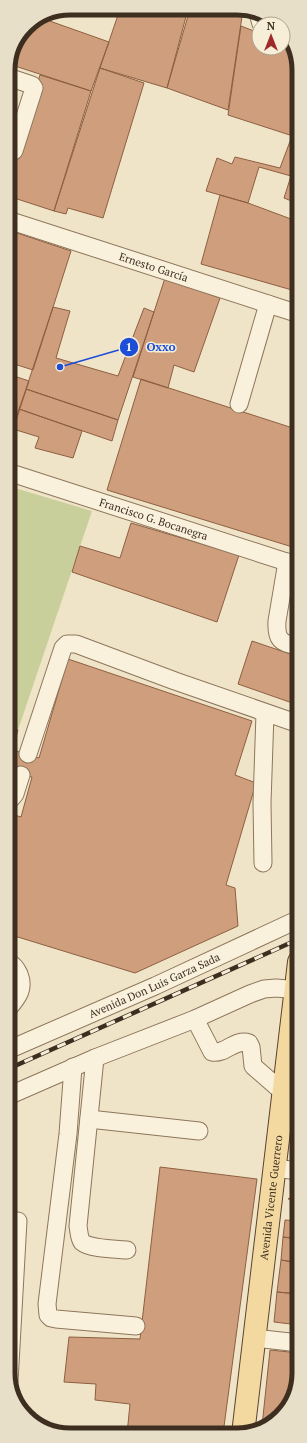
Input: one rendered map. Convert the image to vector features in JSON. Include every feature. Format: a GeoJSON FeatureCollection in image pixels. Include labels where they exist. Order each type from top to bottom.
{"type":"FeatureCollection","features":[{"type":"Feature","properties":{"kind":"main road","name":"Avenida Vicente Guerrero"},"geometry":{"type":"LineString","coordinates":[[244,1428],[274,1168],[292,1030]]}},
{"type":"Feature","properties":{"kind":"street"},"geometry":{"type":"LineString","coordinates":[[15,79],[32,85],[34,88],[15,148]]}},
{"type":"Feature","properties":{"kind":"street","name":"Ernesto García"},"geometry":{"type":"LineString","coordinates":[[15,222],[292,312]]}},
{"type":"Feature","properties":{"kind":"street"},"geometry":{"type":"LineString","coordinates":[[239,404],[268,304]]}},
{"type":"Feature","properties":{"kind":"street","name":"Francisco G. Bocanegra"},"geometry":{"type":"LineString","coordinates":[[15,474],[292,564]]}},
{"type":"Feature","properties":{"kind":"street"},"geometry":{"type":"LineString","coordinates":[[292,568],[277,621],[278,638],[288,645],[292,645]]}},
{"type":"Feature","properties":{"kind":"street"},"geometry":{"type":"LineString","coordinates":[[28,754],[63,648],[67,644],[76,644],[292,722]]}},
{"type":"Feature","properties":{"kind":"street"},"geometry":{"type":"LineString","coordinates":[[263,864],[262,803],[265,713]]}},
{"type":"Feature","properties":{"kind":"street"},"geometry":{"type":"LineString","coordinates":[[15,794],[21,775]]}},
{"type":"Feature","properties":{"kind":"street","name":"Avenida Don Luis Garza Sada"},"geometry":{"type":"LineString","coordinates":[[15,1047],[155,986],[292,922]]}},
{"type":"Feature","properties":{"kind":"street"},"geometry":{"type":"LineString","coordinates":[[15,966],[22,984],[21,990],[15,999]]}},
{"type":"Feature","properties":{"kind":"street"},"geometry":{"type":"LineString","coordinates":[[15,1093],[95,1058],[264,990],[276,988],[292,990]]}},
{"type":"Feature","properties":{"kind":"street"},"geometry":{"type":"LineString","coordinates":[[195,1019],[212,1052],[218,1053],[241,1042],[249,1043],[251,1047],[253,1066],[284,1093]]}},
{"type":"Feature","properties":{"kind":"street"},"geometry":{"type":"LineString","coordinates":[[95,1058],[78,1226],[79,1237],[83,1242],[91,1246],[128,1250]]}},
{"type":"Feature","properties":{"kind":"street"},"geometry":{"type":"LineString","coordinates":[[74,1067],[68,1134],[47,1304],[48,1315],[51,1318],[56,1319],[136,1326]]}},
{"type":"Feature","properties":{"kind":"street"},"geometry":{"type":"LineString","coordinates":[[89,1119],[199,1131]]}},
{"type":"Feature","properties":{"kind":"street"},"geometry":{"type":"LineString","coordinates":[[274,1168],[292,1170]]}},
{"type":"Feature","properties":{"kind":"street"},"geometry":{"type":"LineString","coordinates":[[15,1275],[18,1221]]}},
{"type":"Feature","properties":{"kind":"street"},"geometry":{"type":"LineString","coordinates":[[254,1338],[292,1342]]}},
{"type":"Feature","properties":{"kind":"green space"},"geometry":{"type":"Polygon","coordinates":[[[15,488],[92,511],[18,730],[15,729],[15,488]]]}},
{"type":"Feature","properties":{"kind":"building"},"geometry":{"type":"Polygon","coordinates":[[[118,15],[186,15],[167,88],[100,68],[118,15]]]}},
{"type":"Feature","properties":{"kind":"building"},"geometry":{"type":"Polygon","coordinates":[[[188,15],[242,16],[228,110],[167,88],[188,15]]]}},
{"type":"Feature","properties":{"kind":"building"},"geometry":{"type":"Polygon","coordinates":[[[47,20],[109,42],[91,91],[15,66],[19,49],[31,31],[47,20]]]}},
{"type":"Feature","properties":{"kind":"building"},"geometry":{"type":"Polygon","coordinates":[[[241,26],[251,30],[251,56],[290,56],[292,63],[292,136],[228,115],[241,26]]]}},
{"type":"Feature","properties":{"kind":"building"},"geometry":{"type":"Polygon","coordinates":[[[100,68],[144,83],[103,218],[68,208],[66,214],[54,211],[100,68]]]}},
{"type":"Feature","properties":{"kind":"building"},"geometry":{"type":"Polygon","coordinates":[[[40,75],[91,91],[54,211],[15,198],[15,149],[40,75]]]}},
{"type":"Feature","properties":{"kind":"building"},"geometry":{"type":"Polygon","coordinates":[[[292,136],[292,201],[284,198],[291,176],[259,167],[248,203],[206,191],[217,158],[232,164],[235,157],[280,168],[292,136]]]}},
{"type":"Feature","properties":{"kind":"building"},"geometry":{"type":"Polygon","coordinates":[[[220,195],[248,203],[292,219],[292,290],[201,264],[220,195]]]}},
{"type":"Feature","properties":{"kind":"building"},"geometry":{"type":"Polygon","coordinates":[[[15,232],[71,251],[33,370],[15,364],[15,232]]]}},
{"type":"Feature","properties":{"kind":"building"},"geometry":{"type":"Polygon","coordinates":[[[165,278],[220,298],[194,372],[174,365],[168,388],[133,377],[165,278]]]}},
{"type":"Feature","properties":{"kind":"building"},"geometry":{"type":"Polygon","coordinates":[[[53,307],[70,311],[56,358],[118,376],[144,308],[154,312],[118,420],[26,389],[53,307]]]}},
{"type":"Feature","properties":{"kind":"building"},"geometry":{"type":"Polygon","coordinates":[[[15,376],[29,381],[15,424],[15,376]]]}},
{"type":"Feature","properties":{"kind":"building"},"geometry":{"type":"Polygon","coordinates":[[[141,379],[292,428],[292,547],[107,490],[141,379]]]}},
{"type":"Feature","properties":{"kind":"building"},"geometry":{"type":"Polygon","coordinates":[[[26,389],[118,420],[112,441],[19,409],[26,389]]]}},
{"type":"Feature","properties":{"kind":"building"},"geometry":{"type":"Polygon","coordinates":[[[19,409],[82,431],[73,458],[35,448],[39,437],[15,430],[15,422],[19,409]]]}},
{"type":"Feature","properties":{"kind":"building"},"geometry":{"type":"Polygon","coordinates":[[[131,523],[239,555],[217,622],[72,572],[80,546],[120,558],[131,523]]]}},
{"type":"Feature","properties":{"kind":"building"},"geometry":{"type":"Polygon","coordinates":[[[252,641],[292,655],[292,703],[238,684],[252,641]]]}},
{"type":"Feature","properties":{"kind":"building"},"geometry":{"type":"Polygon","coordinates":[[[68,659],[252,721],[235,775],[256,783],[226,885],[235,888],[238,926],[135,973],[15,936],[15,815],[21,817],[32,777],[15,773],[15,751],[39,758],[68,659]]]}},
{"type":"Feature","properties":{"kind":"building"},"geometry":{"type":"Polygon","coordinates":[[[15,729],[18,730],[15,741],[15,729]]]}},
{"type":"Feature","properties":{"kind":"building"},"geometry":{"type":"Polygon","coordinates":[[[160,1167],[257,1179],[224,1428],[128,1428],[130,1404],[95,1400],[96,1384],[64,1382],[69,1337],[140,1339],[160,1167]]]}},
{"type":"Feature","properties":{"kind":"building"},"geometry":{"type":"Polygon","coordinates":[[[285,1220],[292,1220],[292,1238],[283,1237],[285,1220]]]}},
{"type":"Feature","properties":{"kind":"building"},"geometry":{"type":"Polygon","coordinates":[[[283,1237],[292,1238],[292,1262],[281,1260],[283,1237]]]}},
{"type":"Feature","properties":{"kind":"building"},"geometry":{"type":"Polygon","coordinates":[[[281,1260],[292,1262],[292,1293],[277,1292],[281,1260]]]}},
{"type":"Feature","properties":{"kind":"building"},"geometry":{"type":"Polygon","coordinates":[[[277,1292],[292,1293],[292,1324],[274,1322],[277,1292]]]}},
{"type":"Feature","properties":{"kind":"building"},"geometry":{"type":"Polygon","coordinates":[[[270,1350],[292,1352],[292,1376],[288,1394],[278,1409],[262,1422],[270,1350]]]}},
{"type":"Feature","properties":{"kind":"railway"},"geometry":{"type":"LineString","coordinates":[[15,1066],[292,942]]}},
{"type":"Feature","properties":{"kind":"place","name":"Oxxo"},"geometry":{"type":"Point","coordinates":[60,367]}}]}
